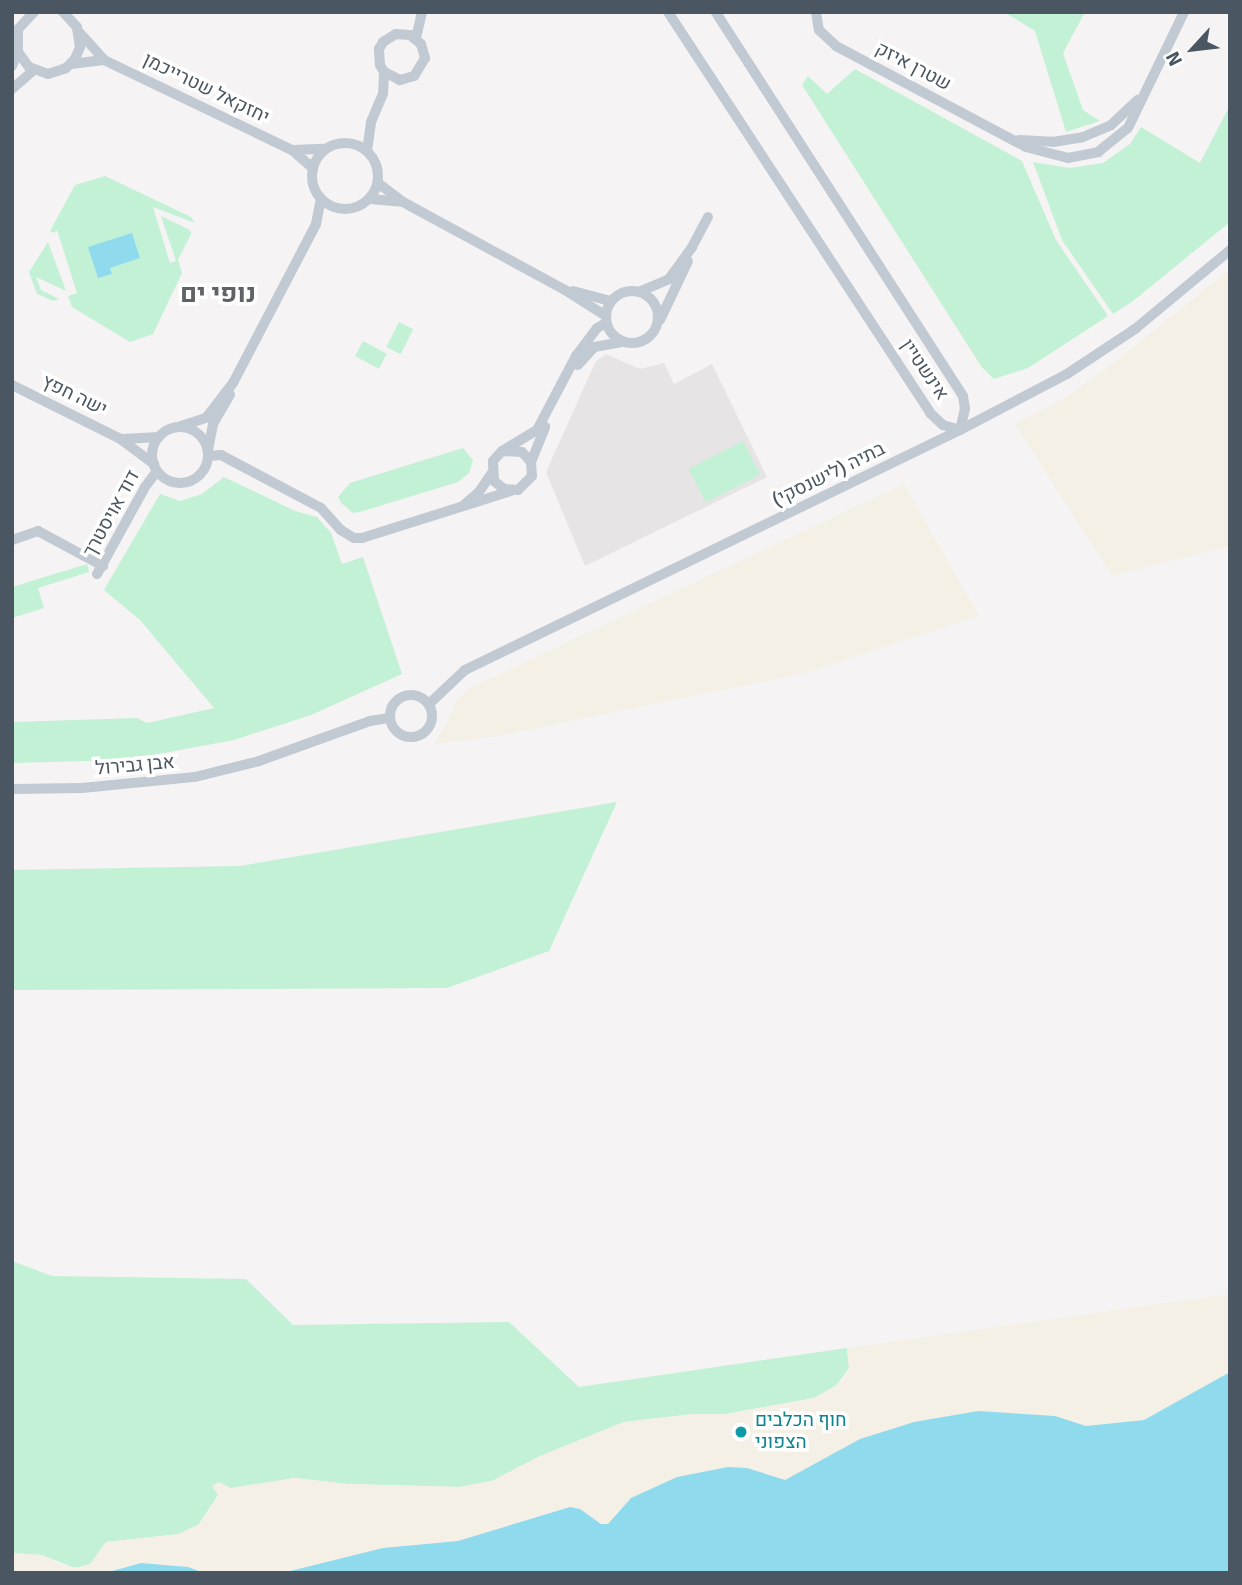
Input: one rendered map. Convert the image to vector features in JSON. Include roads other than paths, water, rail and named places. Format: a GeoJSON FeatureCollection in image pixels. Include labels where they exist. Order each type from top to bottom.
{"type":"FeatureCollection","features":[{"type":"Feature","properties":{"kind":"street","name":"יחזקאל שטרייכמן"},"geometry":{"type":"LineString","coordinates":[[62,12],[73,21],[104,60],[292,150],[313,168]]}},
{"type":"Feature","properties":{"kind":"street","name":"אינשטיין"},"geometry":{"type":"LineString","coordinates":[[668,12],[930,413],[943,425],[960,430],[965,409],[963,396],[716,12]]}},
{"type":"Feature","properties":{"kind":"street","name":"שטרן איזק"},"geometry":{"type":"LineString","coordinates":[[816,12],[820,30],[836,46],[1011,138],[1051,156],[1090,155],[1114,142],[1128,128],[1184,12]]}},
{"type":"Feature","properties":{"kind":"street"},"geometry":{"type":"LineString","coordinates":[[367,151],[371,122],[383,94],[384,72],[380,65],[379,49],[389,37],[404,33],[422,13]]}},
{"type":"Feature","properties":{"kind":"street"},"geometry":{"type":"LineString","coordinates":[[416,38],[422,13]]}},
{"type":"Feature","properties":{"kind":"street"},"geometry":{"type":"LineString","coordinates":[[12,66],[18,52],[16,37],[30,14]]}},
{"type":"Feature","properties":{"kind":"street"},"geometry":{"type":"LineString","coordinates":[[71,64],[80,47],[80,33]]}},
{"type":"Feature","properties":{"kind":"street"},"geometry":{"type":"LineString","coordinates":[[383,94],[400,80],[414,76],[423,65],[424,50],[416,38],[404,33]]}},
{"type":"Feature","properties":{"kind":"street"},"geometry":{"type":"LineString","coordinates":[[18,52],[34,70],[55,73],[71,64],[104,60]]}},
{"type":"Feature","properties":{"kind":"street"},"geometry":{"type":"LineString","coordinates":[[12,89],[34,70]]}},
{"type":"Feature","properties":{"kind":"street"},"geometry":{"type":"LineString","coordinates":[[384,72],[400,80]]}},
{"type":"Feature","properties":{"kind":"street","name":"שטרן איזק"},"geometry":{"type":"LineString","coordinates":[[1011,138],[1052,142],[1083,137],[1111,125],[1143,94]]}},
{"type":"Feature","properties":{"kind":"street"},"geometry":{"type":"LineString","coordinates":[[351,143],[371,122]]}},
{"type":"Feature","properties":{"kind":"street"},"geometry":{"type":"LineString","coordinates":[[351,143],[367,151],[378,169],[378,183],[370,199],[357,207],[334,207],[321,199],[314,188],[313,168],[326,149],[337,144],[351,143]]}},
{"type":"Feature","properties":{"kind":"street","name":"יחזקאל שטרייכמן"},"geometry":{"type":"LineString","coordinates":[[292,150],[326,149]]}},
{"type":"Feature","properties":{"kind":"street"},"geometry":{"type":"LineString","coordinates":[[378,183],[403,202],[565,290],[606,319],[615,337],[624,342]]}},
{"type":"Feature","properties":{"kind":"street"},"geometry":{"type":"LineString","coordinates":[[233,383],[206,418],[178,427],[159,437],[153,450],[156,467],[177,483],[192,481],[204,471],[212,424],[316,224],[321,199]]}},
{"type":"Feature","properties":{"kind":"street"},"geometry":{"type":"LineString","coordinates":[[370,199],[403,202]]}},
{"type":"Feature","properties":{"kind":"street"},"geometry":{"type":"LineString","coordinates":[[316,224],[334,207]]}},
{"type":"Feature","properties":{"kind":"street"},"geometry":{"type":"LineString","coordinates":[[208,453],[222,455],[321,508],[341,530],[354,538],[362,538],[511,491],[529,482],[531,462],[538,440],[583,356],[602,344],[646,339],[656,327],[708,216]]}},
{"type":"Feature","properties":{"kind":"street"},"geometry":{"type":"LineString","coordinates":[[461,506],[478,492],[491,474],[493,461],[502,451],[537,430],[576,356],[606,319],[611,301],[621,293],[652,289],[669,279],[692,247]]}},
{"type":"Feature","properties":{"kind":"street","name":"בתיה (לישנסקי)"},"geometry":{"type":"LineString","coordinates":[[429,704],[465,670],[960,430],[1067,374],[1116,343],[1230,250]]}},
{"type":"Feature","properties":{"kind":"street"},"geometry":{"type":"LineString","coordinates":[[565,290],[611,301]]}},
{"type":"Feature","properties":{"kind":"street"},"geometry":{"type":"LineString","coordinates":[[640,292],[656,306],[656,327]]}},
{"type":"Feature","properties":{"kind":"street","name":"ישה חפץ"},"geometry":{"type":"LineString","coordinates":[[12,385],[120,438],[156,467]]}},
{"type":"Feature","properties":{"kind":"street"},"geometry":{"type":"LineString","coordinates":[[178,427],[199,434],[208,453]]}},
{"type":"Feature","properties":{"kind":"street","name":"ישה חפץ"},"geometry":{"type":"LineString","coordinates":[[120,438],[136,441],[159,437]]}},
{"type":"Feature","properties":{"kind":"street"},"geometry":{"type":"LineString","coordinates":[[502,451],[522,452],[531,462]]}},
{"type":"Feature","properties":{"kind":"street","name":"דוד אויסטרך"},"geometry":{"type":"LineString","coordinates":[[12,540],[38,531],[100,570],[156,467]]}},
{"type":"Feature","properties":{"kind":"street"},"geometry":{"type":"LineString","coordinates":[[491,474],[498,486],[511,491]]}},
{"type":"Feature","properties":{"kind":"street"},"geometry":{"type":"LineString","coordinates":[[407,695],[419,697],[429,704],[431,725],[415,737],[401,735],[390,718],[393,706],[407,695]]}},
{"type":"Feature","properties":{"kind":"street","name":"אבן גבירול"},"geometry":{"type":"LineString","coordinates":[[12,789],[82,788],[172,780],[259,761],[370,721],[390,718]]}},
{"type":"Feature","properties":{"kind":"water"},"geometry":{"type":"Polygon","coordinates":[[[132,233],[140,258],[110,268],[112,274],[98,278],[88,247],[132,233]]]}},
{"type":"Feature","properties":{"kind":"water"},"geometry":{"type":"Polygon","coordinates":[[[1230,1372],[1230,1573],[282,1573],[383,1548],[458,1541],[570,1507],[580,1509],[601,1524],[608,1524],[631,1498],[677,1477],[728,1467],[747,1468],[785,1480],[860,1439],[914,1422],[978,1411],[1055,1416],[1086,1426],[1144,1420],[1230,1372]]]}},
{"type":"Feature","properties":{"kind":"water"},"geometry":{"type":"Polygon","coordinates":[[[141,1563],[188,1567],[204,1573],[105,1573],[141,1563]]]}},
{"type":"Feature","properties":{"kind":"place","name":"חוף הכלבים הצפוני"},"geometry":{"type":"Point","coordinates":[741,1432]}},
{"type":"Feature","properties":{"kind":"district","name":"נופי ים"},"geometry":{"type":"Point","coordinates":[218,295]}}]}
